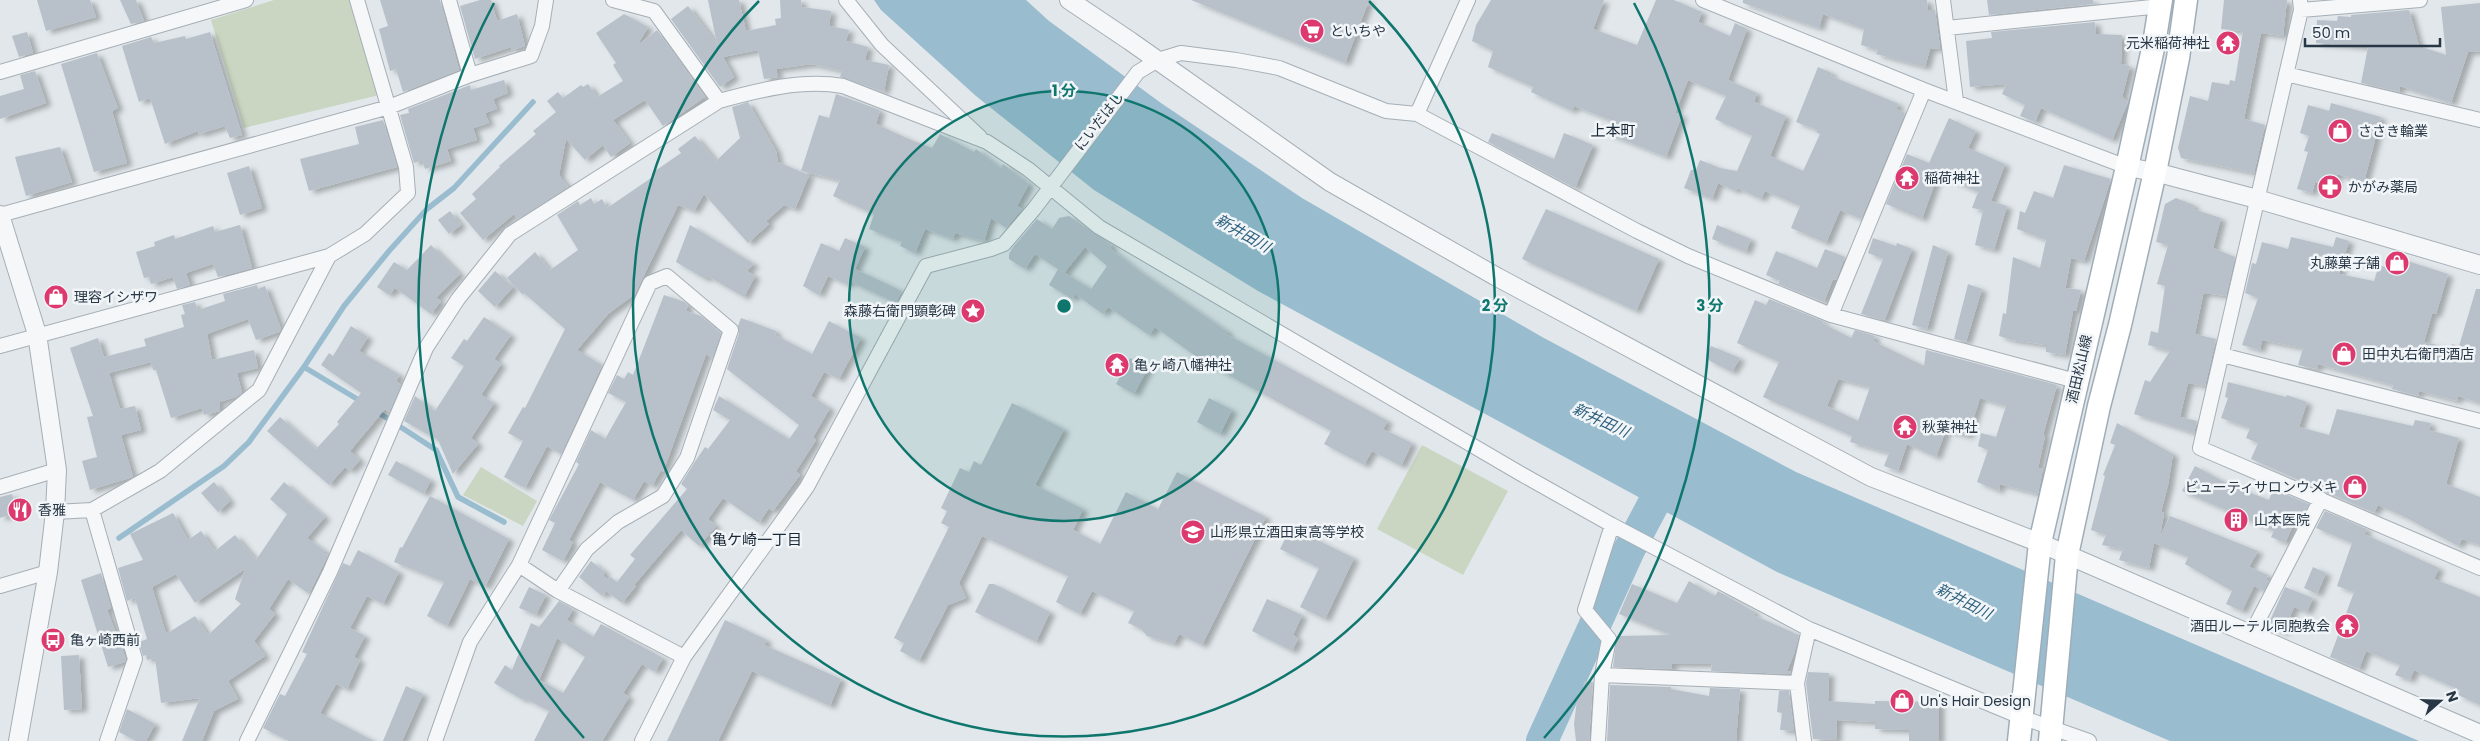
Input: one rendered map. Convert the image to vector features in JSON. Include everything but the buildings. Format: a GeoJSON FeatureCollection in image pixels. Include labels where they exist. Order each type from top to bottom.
{"type":"FeatureCollection","features":[{"type":"Feature","properties":{"kind":"main road","name":"酒田松山線"},"geometry":{"type":"LineString","coordinates":[[2050,734],[2067,555],[2099,406],[2120,325],[2155,172],[2178,58],[2186,0]]}},
{"type":"Feature","properties":{"kind":"main road","name":"酒田松山線"},"geometry":{"type":"LineString","coordinates":[[2019,741],[2040,543],[2127,167],[2161,3]]}},
{"type":"Feature","properties":{"kind":"street"},"geometry":{"type":"LineString","coordinates":[[0,72],[246,0]]}},
{"type":"Feature","properties":{"kind":"street"},"geometry":{"type":"LineString","coordinates":[[0,346],[37,334],[329,256],[364,234],[408,192],[406,167],[356,0]]}},
{"type":"Feature","properties":{"kind":"street"},"geometry":{"type":"LineString","coordinates":[[449,0],[470,75]]}},
{"type":"Feature","properties":{"kind":"street"},"geometry":{"type":"LineString","coordinates":[[19,741],[48,572],[56,512],[58,470],[37,334],[0,215],[389,107],[470,75],[531,56],[542,26],[546,0]]}},
{"type":"Feature","properties":{"kind":"street"},"geometry":{"type":"LineString","coordinates":[[613,0],[654,11],[720,101]]}},
{"type":"Feature","properties":{"kind":"street"},"geometry":{"type":"LineString","coordinates":[[846,0],[882,45],[986,142],[1028,170],[1099,227],[1612,525],[1809,629],[2021,717],[2050,734],[2089,741]]}},
{"type":"Feature","properties":{"kind":"street"},"geometry":{"type":"LineString","coordinates":[[1069,0],[1158,60],[1330,182],[1497,277],[1871,476],[2040,543],[2250,636],[2480,734]]}},
{"type":"Feature","properties":{"kind":"street"},"geometry":{"type":"LineString","coordinates":[[1417,114],[1468,0]]}},
{"type":"Feature","properties":{"kind":"street"},"geometry":{"type":"LineString","coordinates":[[1703,0],[1924,90],[2127,167],[2155,172],[2258,199],[2480,265]]}},
{"type":"Feature","properties":{"kind":"street"},"geometry":{"type":"LineString","coordinates":[[1943,0],[1956,101]]}},
{"type":"Feature","properties":{"kind":"street"},"geometry":{"type":"LineString","coordinates":[[2420,0],[2300,5],[2258,199],[2200,448],[2480,568]]}},
{"type":"Feature","properties":{"kind":"street"},"geometry":{"type":"LineString","coordinates":[[1947,28],[2161,3]]}},
{"type":"Feature","properties":{"kind":"street"},"geometry":{"type":"LineString","coordinates":[[1158,60],[1181,53],[1279,68],[1386,110],[1417,114],[1688,256],[1831,315],[2076,381]]}},
{"type":"Feature","properties":{"kind":"street","name":"にいだはし"},"geometry":{"type":"LineString","coordinates":[[642,741],[684,657],[807,487],[926,266],[992,250],[1004,244],[1034,209],[1138,72],[1158,60]]}},
{"type":"Feature","properties":{"kind":"street"},"geometry":{"type":"LineString","coordinates":[[2286,74],[2480,120]]}},
{"type":"Feature","properties":{"kind":"street"},"geometry":{"type":"LineString","coordinates":[[247,741],[330,572],[426,348],[458,299],[510,234],[720,101],[755,92],[821,82],[843,86],[986,142]]}},
{"type":"Feature","properties":{"kind":"street"},"geometry":{"type":"LineString","coordinates":[[1831,315],[1924,90]]}},
{"type":"Feature","properties":{"kind":"street"},"geometry":{"type":"LineString","coordinates":[[56,512],[92,510],[160,471],[259,390],[329,256]]}},
{"type":"Feature","properties":{"kind":"street"},"geometry":{"type":"LineString","coordinates":[[435,741],[470,642],[519,566],[650,283],[667,276],[731,330],[687,458],[663,496],[618,522],[587,549],[558,591]]}},
{"type":"Feature","properties":{"kind":"street"},"geometry":{"type":"LineString","coordinates":[[2222,355],[2480,421]]}},
{"type":"Feature","properties":{"kind":"street"},"geometry":{"type":"LineString","coordinates":[[0,486],[58,470]]}},
{"type":"Feature","properties":{"kind":"street"},"geometry":{"type":"LineString","coordinates":[[2250,636],[2322,499]]}},
{"type":"Feature","properties":{"kind":"street"},"geometry":{"type":"LineString","coordinates":[[92,510],[135,659],[107,741]]}},
{"type":"Feature","properties":{"kind":"street"},"geometry":{"type":"LineString","coordinates":[[1598,741],[1602,675],[1609,639],[1585,610],[1612,525]]}},
{"type":"Feature","properties":{"kind":"street"},"geometry":{"type":"LineString","coordinates":[[519,566],[558,591],[684,657]]}},
{"type":"Feature","properties":{"kind":"street"},"geometry":{"type":"LineString","coordinates":[[0,586],[48,572]]}},
{"type":"Feature","properties":{"kind":"street"},"geometry":{"type":"LineString","coordinates":[[1804,741],[1797,683],[1809,629]]}},
{"type":"Feature","properties":{"kind":"street"},"geometry":{"type":"LineString","coordinates":[[1602,675],[1797,683]]}},
{"type":"Feature","properties":{"kind":"green space"},"geometry":{"type":"Polygon","coordinates":[[[274,0],[349,0],[379,95],[244,128],[211,20],[274,0]]]}},
{"type":"Feature","properties":{"kind":"green space"},"geometry":{"type":"Polygon","coordinates":[[[1422,445],[1508,491],[1463,575],[1377,529],[1422,445]]]}},
{"type":"Feature","properties":{"kind":"green space"},"geometry":{"type":"Polygon","coordinates":[[[481,467],[537,501],[523,526],[463,495],[481,467]]]}},
{"type":"Feature","properties":{"kind":"water","name":"新井田川"},"geometry":{"type":"Polygon","coordinates":[[[874,0],[1026,0],[1049,21],[1161,103],[1302,198],[1542,337],[1796,472],[2419,741],[2170,741],[1777,572],[1258,291],[1094,190],[976,96],[881,10],[874,0]]]}},
{"type":"Feature","properties":{"kind":"waterway"},"geometry":{"type":"LineString","coordinates":[[119,538],[224,466],[249,442],[304,367],[344,306],[389,251],[427,209],[454,188],[533,102]]}},
{"type":"Feature","properties":{"kind":"waterway"},"geometry":{"type":"LineString","coordinates":[[304,367],[362,402]]}},
{"type":"Feature","properties":{"kind":"waterway"},"geometry":{"type":"LineString","coordinates":[[376,411],[436,450],[458,497],[504,522]]}},
{"type":"Feature","properties":{"kind":"waterway"},"geometry":{"type":"LineString","coordinates":[[1542,741],[1629,550],[1674,465]]}},
{"type":"Feature","properties":{"kind":"place","name":"といちや"},"geometry":{"type":"Point","coordinates":[1312,31]}},
{"type":"Feature","properties":{"kind":"place","name":"元米稲荷神社"},"geometry":{"type":"Point","coordinates":[2228,43]}},
{"type":"Feature","properties":{"kind":"place","name":"ささき輪業"},"geometry":{"type":"Point","coordinates":[2340,131]}},
{"type":"Feature","properties":{"kind":"place","name":"稲荷神社"},"geometry":{"type":"Point","coordinates":[1907,178]}},
{"type":"Feature","properties":{"kind":"place","name":"かがみ薬局"},"geometry":{"type":"Point","coordinates":[2330,187]}},
{"type":"Feature","properties":{"kind":"place","name":"丸藤菓子舗"},"geometry":{"type":"Point","coordinates":[2397,263]}},
{"type":"Feature","properties":{"kind":"place","name":"理容イシザワ"},"geometry":{"type":"Point","coordinates":[56,297]}},
{"type":"Feature","properties":{"kind":"place","name":"森藤右衛門顕彰碑"},"geometry":{"type":"Point","coordinates":[973,311]}},
{"type":"Feature","properties":{"kind":"place","name":"田中丸右衛門酒店"},"geometry":{"type":"Point","coordinates":[2344,354]}},
{"type":"Feature","properties":{"kind":"place","name":"亀ヶ崎八幡神社"},"geometry":{"type":"Point","coordinates":[1117,365]}},
{"type":"Feature","properties":{"kind":"place","name":"秋葉神社"},"geometry":{"type":"Point","coordinates":[1905,427]}},
{"type":"Feature","properties":{"kind":"place","name":"ビューティサロンウメキ"},"geometry":{"type":"Point","coordinates":[2355,487]}},
{"type":"Feature","properties":{"kind":"place","name":"香雅"},"geometry":{"type":"Point","coordinates":[20,510]}},
{"type":"Feature","properties":{"kind":"place","name":"山本医院"},"geometry":{"type":"Point","coordinates":[2236,520]}},
{"type":"Feature","properties":{"kind":"place","name":"山形県立酒田東高等学校"},"geometry":{"type":"Point","coordinates":[1193,532]}},
{"type":"Feature","properties":{"kind":"place","name":"酒田ルーテル同胞教会"},"geometry":{"type":"Point","coordinates":[2347,626]}},
{"type":"Feature","properties":{"kind":"place","name":"亀ヶ崎西前"},"geometry":{"type":"Point","coordinates":[53,640]}},
{"type":"Feature","properties":{"kind":"place","name":"Un's Hair Design"},"geometry":{"type":"Point","coordinates":[1902,701]}},
{"type":"Feature","properties":{"kind":"district","name":"上本町"},"geometry":{"type":"Point","coordinates":[1613,130]}},
{"type":"Feature","properties":{"kind":"district","name":"亀ケ崎一丁目"},"geometry":{"type":"Point","coordinates":[757,539]}}]}
